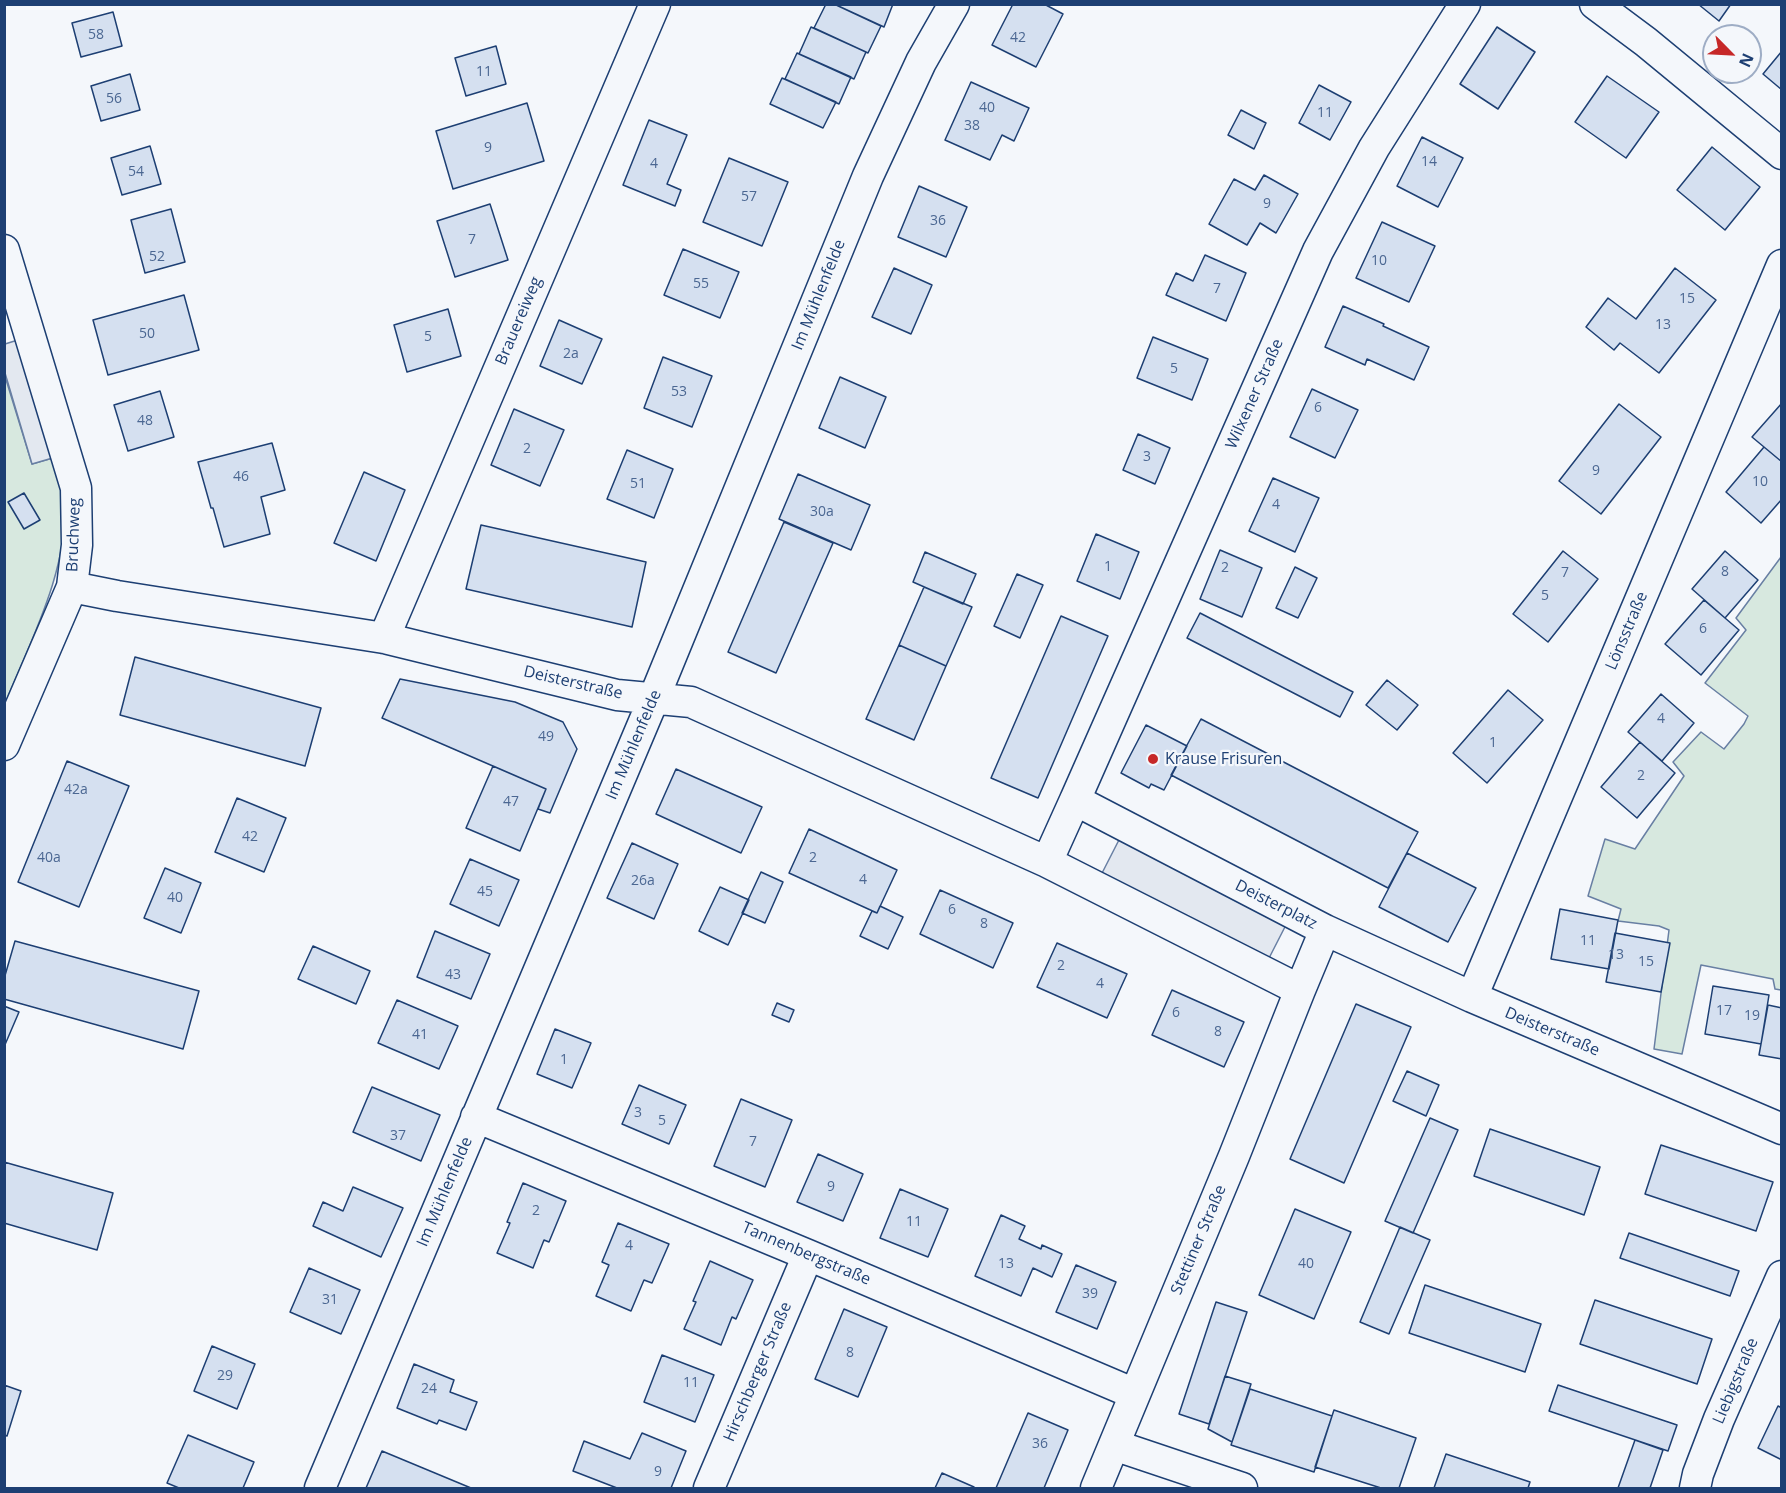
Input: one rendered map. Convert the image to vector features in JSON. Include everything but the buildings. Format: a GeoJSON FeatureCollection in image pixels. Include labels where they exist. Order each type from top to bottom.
{"type":"FeatureCollection","features":[{"type":"Feature","properties":{"kind":"street","name":"Brauereiweg"},"geometry":{"type":"LineString","coordinates":[[384,638],[655,4]]}},
{"type":"Feature","properties":{"kind":"street","name":"Im Mühlenfelde"},"geometry":{"type":"LineString","coordinates":[[320,1488],[654,698],[868,176],[921,62],[954,4]]}},
{"type":"Feature","properties":{"kind":"street","name":"Wilxener Straße"},"geometry":{"type":"LineString","coordinates":[[1075,800],[1318,251],[1374,148],[1466,4]]}},
{"type":"Feature","properties":{"kind":"street"},"geometry":{"type":"LineString","coordinates":[[1595,4],[1646,42],[1782,154]]}},
{"type":"Feature","properties":{"kind":"street","name":"Bruchweg"},"geometry":{"type":"LineString","coordinates":[[4,250],[76,488],[77,545],[72,587],[4,745]]}},
{"type":"Feature","properties":{"kind":"street","name":"Lönsstraße"},"geometry":{"type":"LineString","coordinates":[[1472,997],[1782,265]]}},
{"type":"Feature","properties":{"kind":"street","name":"Deisterstraße"},"geometry":{"type":"LineString","coordinates":[[72,587],[384,638],[617,695],[691,702],[1047,862]]}},
{"type":"Feature","properties":{"kind":"street"},"geometry":{"type":"LineString","coordinates":[[1075,800],[1047,862],[1300,990]]}},
{"type":"Feature","properties":{"kind":"street","name":"Deisterplatz"},"geometry":{"type":"LineString","coordinates":[[1075,800],[1325,930],[1300,990]]}},
{"type":"Feature","properties":{"kind":"street","name":"Deisterstraße"},"geometry":{"type":"LineString","coordinates":[[1325,930],[1472,997],[1782,1129]]}},
{"type":"Feature","properties":{"kind":"street","name":"Stettiner Straße"},"geometry":{"type":"LineString","coordinates":[[1096,1488],[1234,1156],[1300,990]]}},
{"type":"Feature","properties":{"kind":"street","name":"Tannenbergstraße"},"geometry":{"type":"LineString","coordinates":[[476,1118],[808,1255],[1135,1394]]}},
{"type":"Feature","properties":{"kind":"street","name":"Hirschberger Straße"},"geometry":{"type":"LineString","coordinates":[[709,1488],[808,1255]]}},
{"type":"Feature","properties":{"kind":"street","name":"Liebigstraße"},"geometry":{"type":"LineString","coordinates":[[1695,1488],[1719,1419],[1782,1276]]}},
{"type":"Feature","properties":{"kind":"street"},"geometry":{"type":"LineString","coordinates":[[1114,1445],[1242,1488]]}},
{"type":"Feature","properties":{"kind":"shaded area"},"geometry":{"type":"Polygon","coordinates":[[[21,339],[56,457],[32,464],[5,373],[5,344],[21,339]]]}},
{"type":"Feature","properties":{"kind":"shaded area"},"geometry":{"type":"Polygon","coordinates":[[[4,373],[32,464],[56,457],[65,498],[65,525],[55,578],[5,704],[4,373]]]}},
{"type":"Feature","properties":{"kind":"shaded area"},"geometry":{"type":"Polygon","coordinates":[[[1781,557],[1781,990],[1775,989],[1773,979],[1701,965],[1682,1054],[1654,1049],[1669,930],[1659,926],[1618,921],[1621,909],[1588,896],[1605,839],[1635,849],[1684,776],[1673,762],[1701,732],[1724,749],[1744,724],[1748,716],[1705,683],[1746,630],[1736,618],[1781,557]]]}},
{"type":"Feature","properties":{"kind":"shaded area"},"geometry":{"type":"Polygon","coordinates":[[[1122,834],[1289,919],[1266,964],[1099,879],[1122,834]]]}},
{"type":"Feature","properties":{"kind":"place","name":"Krause Frisuren"},"geometry":{"type":"Point","coordinates":[1153,759]}}]}
